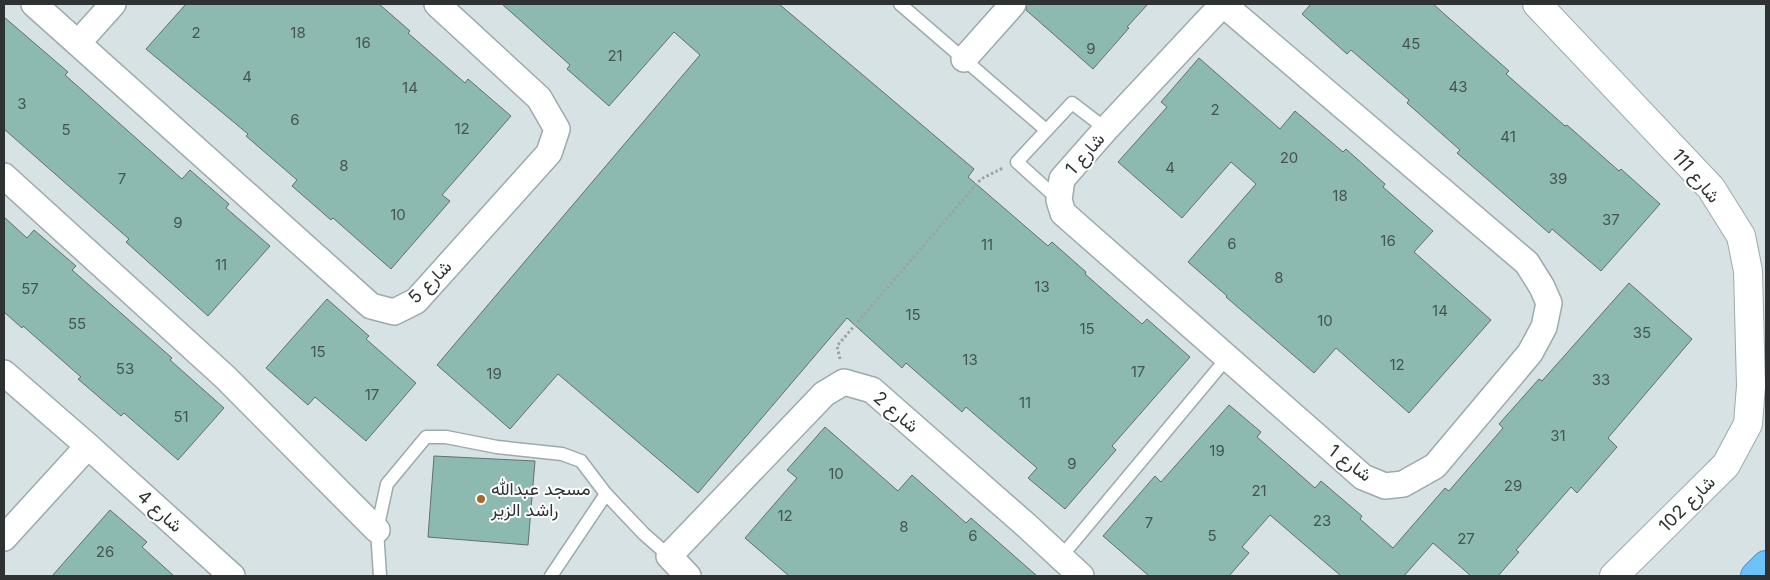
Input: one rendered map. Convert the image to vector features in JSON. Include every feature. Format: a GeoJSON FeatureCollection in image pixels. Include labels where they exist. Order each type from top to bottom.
{"type":"FeatureCollection","features":[{"type":"Feature","properties":{"kind":"highway"},"geometry":{"type":"LineString","coordinates":[[1755,576],[1766,564]]}},
{"type":"Feature","properties":{"kind":"street","name":"شارع 5"},"geometry":{"type":"LineString","coordinates":[[34,4],[371,306],[394,312],[416,301],[549,153],[557,129],[539,98],[437,4]]}},
{"type":"Feature","properties":{"kind":"street"},"geometry":{"type":"LineString","coordinates":[[78,43],[113,4]]}},
{"type":"Feature","properties":{"kind":"street"},"geometry":{"type":"LineString","coordinates":[[964,59],[1013,4]]}},
{"type":"Feature","properties":{"kind":"street","name":"شارع 1"},"geometry":{"type":"LineString","coordinates":[[1223,4],[1527,263],[1542,287],[1549,303],[1544,328],[1530,353],[1435,466],[1403,484],[1384,486],[1363,477],[1063,213],[1059,200],[1062,179],[1106,129],[1223,4]]}},
{"type":"Feature","properties":{"kind":"street","name":"شارع 111"},"geometry":{"type":"LineString","coordinates":[[1537,4],[1711,188],[1741,236],[1748,281],[1751,386],[1748,424]]}},
{"type":"Feature","properties":{"kind":"street"},"geometry":{"type":"LineString","coordinates":[[4,176],[225,377],[378,530]]}},
{"type":"Feature","properties":{"kind":"street","name":"شارع 4"},"geometry":{"type":"LineString","coordinates":[[4,373],[232,576]]}},
{"type":"Feature","properties":{"kind":"street"},"geometry":{"type":"LineString","coordinates":[[688,576],[669,556],[824,394],[844,382]]}},
{"type":"Feature","properties":{"kind":"street","name":"شارع 2"},"geometry":{"type":"LineString","coordinates":[[844,382],[872,390],[1081,576]]}},
{"type":"Feature","properties":{"kind":"street","name":"شارع 102"},"geometry":{"type":"LineString","coordinates":[[1614,576],[1726,465],[1748,424]]}},
{"type":"Feature","properties":{"kind":"street"},"geometry":{"type":"LineString","coordinates":[[4,538],[88,446]]}},
{"type":"Feature","properties":{"kind":"lane"},"geometry":{"type":"LineString","coordinates":[[900,4],[1046,130]]}},
{"type":"Feature","properties":{"kind":"lane"},"geometry":{"type":"LineString","coordinates":[[1059,200],[1017,162],[1072,102],[1106,129]]}},
{"type":"Feature","properties":{"kind":"lane"},"geometry":{"type":"LineString","coordinates":[[1061,557],[1227,358]]}},
{"type":"Feature","properties":{"kind":"lane"},"geometry":{"type":"LineString","coordinates":[[380,576],[378,530],[387,484],[426,437],[446,436],[497,447],[562,454],[581,461],[606,494],[644,534],[669,556]]}},
{"type":"Feature","properties":{"kind":"lane"},"geometry":{"type":"LineString","coordinates":[[551,576],[606,494]]}},
{"type":"Feature","properties":{"kind":"path"},"geometry":{"type":"LineString","coordinates":[[844,382],[837,346],[981,178],[1017,162]]}},
{"type":"Feature","properties":{"kind":"building"},"geometry":{"type":"Polygon","coordinates":[[[186,4],[379,4],[410,31],[408,33],[465,83],[468,79],[511,116],[442,195],[450,201],[391,269],[333,218],[331,220],[292,186],[297,180],[246,136],[248,134],[146,49],[186,4]]]}},
{"type":"Feature","properties":{"kind":"building"},"geometry":{"type":"Polygon","coordinates":[[[502,4],[779,4],[974,169],[968,177],[1048,246],[1052,242],[1142,324],[1147,319],[1190,357],[1112,446],[1116,450],[1065,509],[1028,478],[1037,468],[966,407],[962,412],[906,363],[902,368],[847,318],[698,493],[558,374],[510,429],[437,365],[700,55],[674,32],[609,106],[567,69],[570,65],[502,4]]]}},
{"type":"Feature","properties":{"kind":"building"},"geometry":{"type":"Polygon","coordinates":[[[1027,4],[1148,4],[1093,69],[1026,10],[1027,4]]]}},
{"type":"Feature","properties":{"kind":"building"},"geometry":{"type":"Polygon","coordinates":[[[1311,4],[1433,4],[1509,71],[1506,74],[1565,126],[1567,125],[1619,171],[1621,169],[1660,204],[1601,271],[1552,229],[1549,233],[1457,153],[1460,150],[1407,103],[1409,100],[1351,50],[1347,54],[1302,14],[1311,4]]]}},
{"type":"Feature","properties":{"kind":"building"},"geometry":{"type":"Polygon","coordinates":[[[4,17],[68,72],[65,75],[182,179],[190,170],[229,204],[226,208],[270,246],[208,316],[126,242],[129,239],[4,129],[4,17]]]}},
{"type":"Feature","properties":{"kind":"building"},"geometry":{"type":"Polygon","coordinates":[[[1199,58],[1280,129],[1295,111],[1343,152],[1346,149],[1385,184],[1383,187],[1433,231],[1414,252],[1491,320],[1409,413],[1336,348],[1314,373],[1188,262],[1256,184],[1231,162],[1182,218],[1118,162],[1167,107],[1161,102],[1199,58]]]}},
{"type":"Feature","properties":{"kind":"building"},"geometry":{"type":"Polygon","coordinates":[[[4,217],[27,238],[34,230],[76,266],[72,270],[172,358],[170,360],[224,408],[178,460],[124,413],[121,416],[78,379],[81,377],[23,326],[22,328],[4,312],[4,217]]]}},
{"type":"Feature","properties":{"kind":"building"},"geometry":{"type":"Polygon","coordinates":[[[1629,283],[1692,339],[1608,438],[1617,447],[1577,493],[1571,487],[1516,550],[1519,552],[1498,576],[1471,576],[1433,543],[1404,576],[1341,576],[1270,515],[1242,547],[1249,553],[1229,576],[1149,576],[1103,536],[1155,476],[1161,482],[1229,405],[1261,432],[1257,437],[1315,488],[1321,481],[1362,516],[1360,519],[1393,548],[1445,488],[1449,491],[1503,428],[1499,424],[1539,379],[1542,381],[1629,283]]]}},
{"type":"Feature","properties":{"kind":"building"},"geometry":{"type":"Polygon","coordinates":[[[327,299],[369,336],[366,339],[416,383],[366,441],[315,397],[308,405],[266,368],[327,299]]]}},
{"type":"Feature","properties":{"kind":"building"},"geometry":{"type":"Polygon","coordinates":[[[825,427],[898,491],[912,475],[966,523],[971,518],[1037,576],[789,576],[745,538],[797,478],[787,470],[825,427]]]}},
{"type":"Feature","properties":{"kind":"building","name":"مسجد عبدالله راشد الزير"},"geometry":{"type":"Polygon","coordinates":[[[434,456],[535,461],[528,545],[428,537],[434,456]]]}},
{"type":"Feature","properties":{"kind":"building"},"geometry":{"type":"Polygon","coordinates":[[[110,510],[147,542],[142,547],[174,576],[52,576],[110,510]]]}},
{"type":"Feature","properties":{"kind":"place","name":"مسجد عبدالله راشد الزير"},"geometry":{"type":"Point","coordinates":[481,499]}}]}
